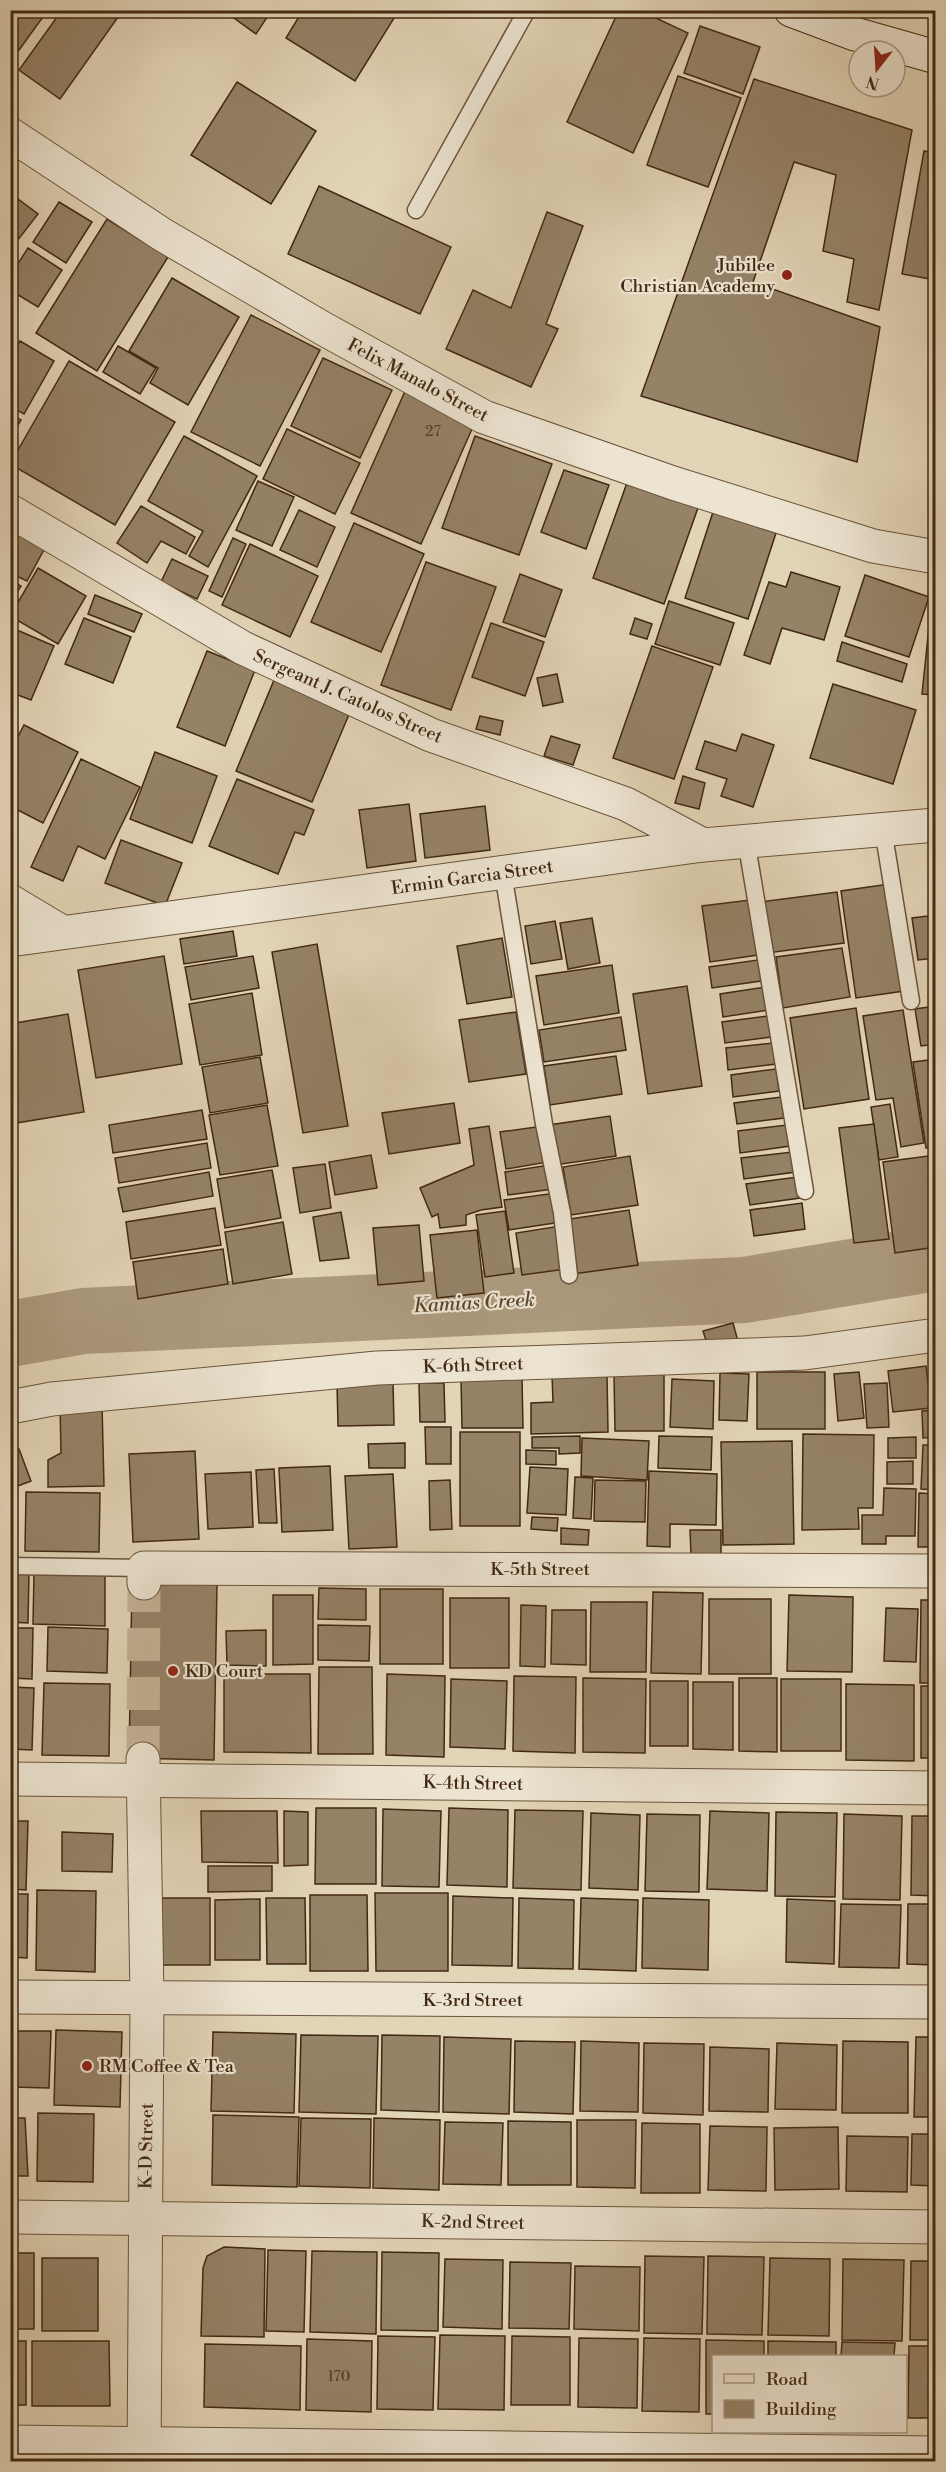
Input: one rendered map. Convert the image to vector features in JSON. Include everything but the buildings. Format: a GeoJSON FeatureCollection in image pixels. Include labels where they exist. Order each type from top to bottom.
{"type":"FeatureCollection","features":[{"type":"Feature","properties":{"kind":"street"},"geometry":{"type":"LineString","coordinates":[[790,10],[855,34],[936,57]]}},
{"type":"Feature","properties":{"kind":"street","name":"Felix Manalo Street"},"geometry":{"type":"LineString","coordinates":[[10,134],[163,235],[324,329],[484,417],[673,483],[862,542],[936,557]]}},
{"type":"Feature","properties":{"kind":"street","name":"Sergeant J. Catolos Street"},"geometry":{"type":"LineString","coordinates":[[10,511],[243,648],[432,735],[626,804],[703,845]]}},
{"type":"Feature","properties":{"kind":"street","name":"Ermin Garcia Street"},"geometry":{"type":"LineString","coordinates":[[10,940],[703,845],[936,825]]}},
{"type":"Feature","properties":{"kind":"street"},"geometry":{"type":"LineString","coordinates":[[10,902],[63,932]]}},
{"type":"Feature","properties":{"kind":"street","name":"K-6th Street"},"geometry":{"type":"LineString","coordinates":[[10,1407],[52,1399],[377,1368],[805,1353],[936,1335]]}},
{"type":"Feature","properties":{"kind":"street","name":"K-5th Street"},"geometry":{"type":"LineString","coordinates":[[144,1575],[936,1571]]}},
{"type":"Feature","properties":{"kind":"street","name":"K-4th Street"},"geometry":{"type":"LineString","coordinates":[[10,1779],[142,1770],[936,1788]]}},
{"type":"Feature","properties":{"kind":"street","name":"K-D Street"},"geometry":{"type":"LineString","coordinates":[[142,1770],[147,1998],[144,2453]]}},
{"type":"Feature","properties":{"kind":"street","name":"K-3rd Street"},"geometry":{"type":"LineString","coordinates":[[10,1997],[936,2002]]}},
{"type":"Feature","properties":{"kind":"street","name":"K-2nd Street"},"geometry":{"type":"LineString","coordinates":[[10,2217],[936,2226]]}},
{"type":"Feature","properties":{"kind":"street"},"geometry":{"type":"LineString","coordinates":[[10,2442],[144,2453],[936,2453]]}},
{"type":"Feature","properties":{"kind":"lane"},"geometry":{"type":"LineString","coordinates":[[416,210],[526,10]]}},
{"type":"Feature","properties":{"kind":"lane"},"geometry":{"type":"LineString","coordinates":[[883,829],[911,1001]]}},
{"type":"Feature","properties":{"kind":"lane"},"geometry":{"type":"LineString","coordinates":[[746,840],[805,1191]]}},
{"type":"Feature","properties":{"kind":"lane"},"geometry":{"type":"LineString","coordinates":[[502,873],[544,1124],[562,1213],[569,1275]]}},
{"type":"Feature","properties":{"kind":"lane"},"geometry":{"type":"LineString","coordinates":[[10,1566],[144,1575]]}},
{"type":"Feature","properties":{"kind":"waterway","name":"Kamias Creek"},"geometry":{"type":"LineString","coordinates":[[10,1334],[83,1321],[744,1290],[936,1258]]}},
{"type":"Feature","properties":{"kind":"tunnel"},"geometry":{"type":"LineString","coordinates":[[143,1759],[144,1583]]}},
{"type":"Feature","properties":{"kind":"place","name":"Jubilee Christian Academy"},"geometry":{"type":"Point","coordinates":[787,275]}},
{"type":"Feature","properties":{"kind":"place","name":"KD Court"},"geometry":{"type":"Point","coordinates":[173,1671]}},
{"type":"Feature","properties":{"kind":"place","name":"RM Coffee & Tea"},"geometry":{"type":"Point","coordinates":[87,2066]}}]}
